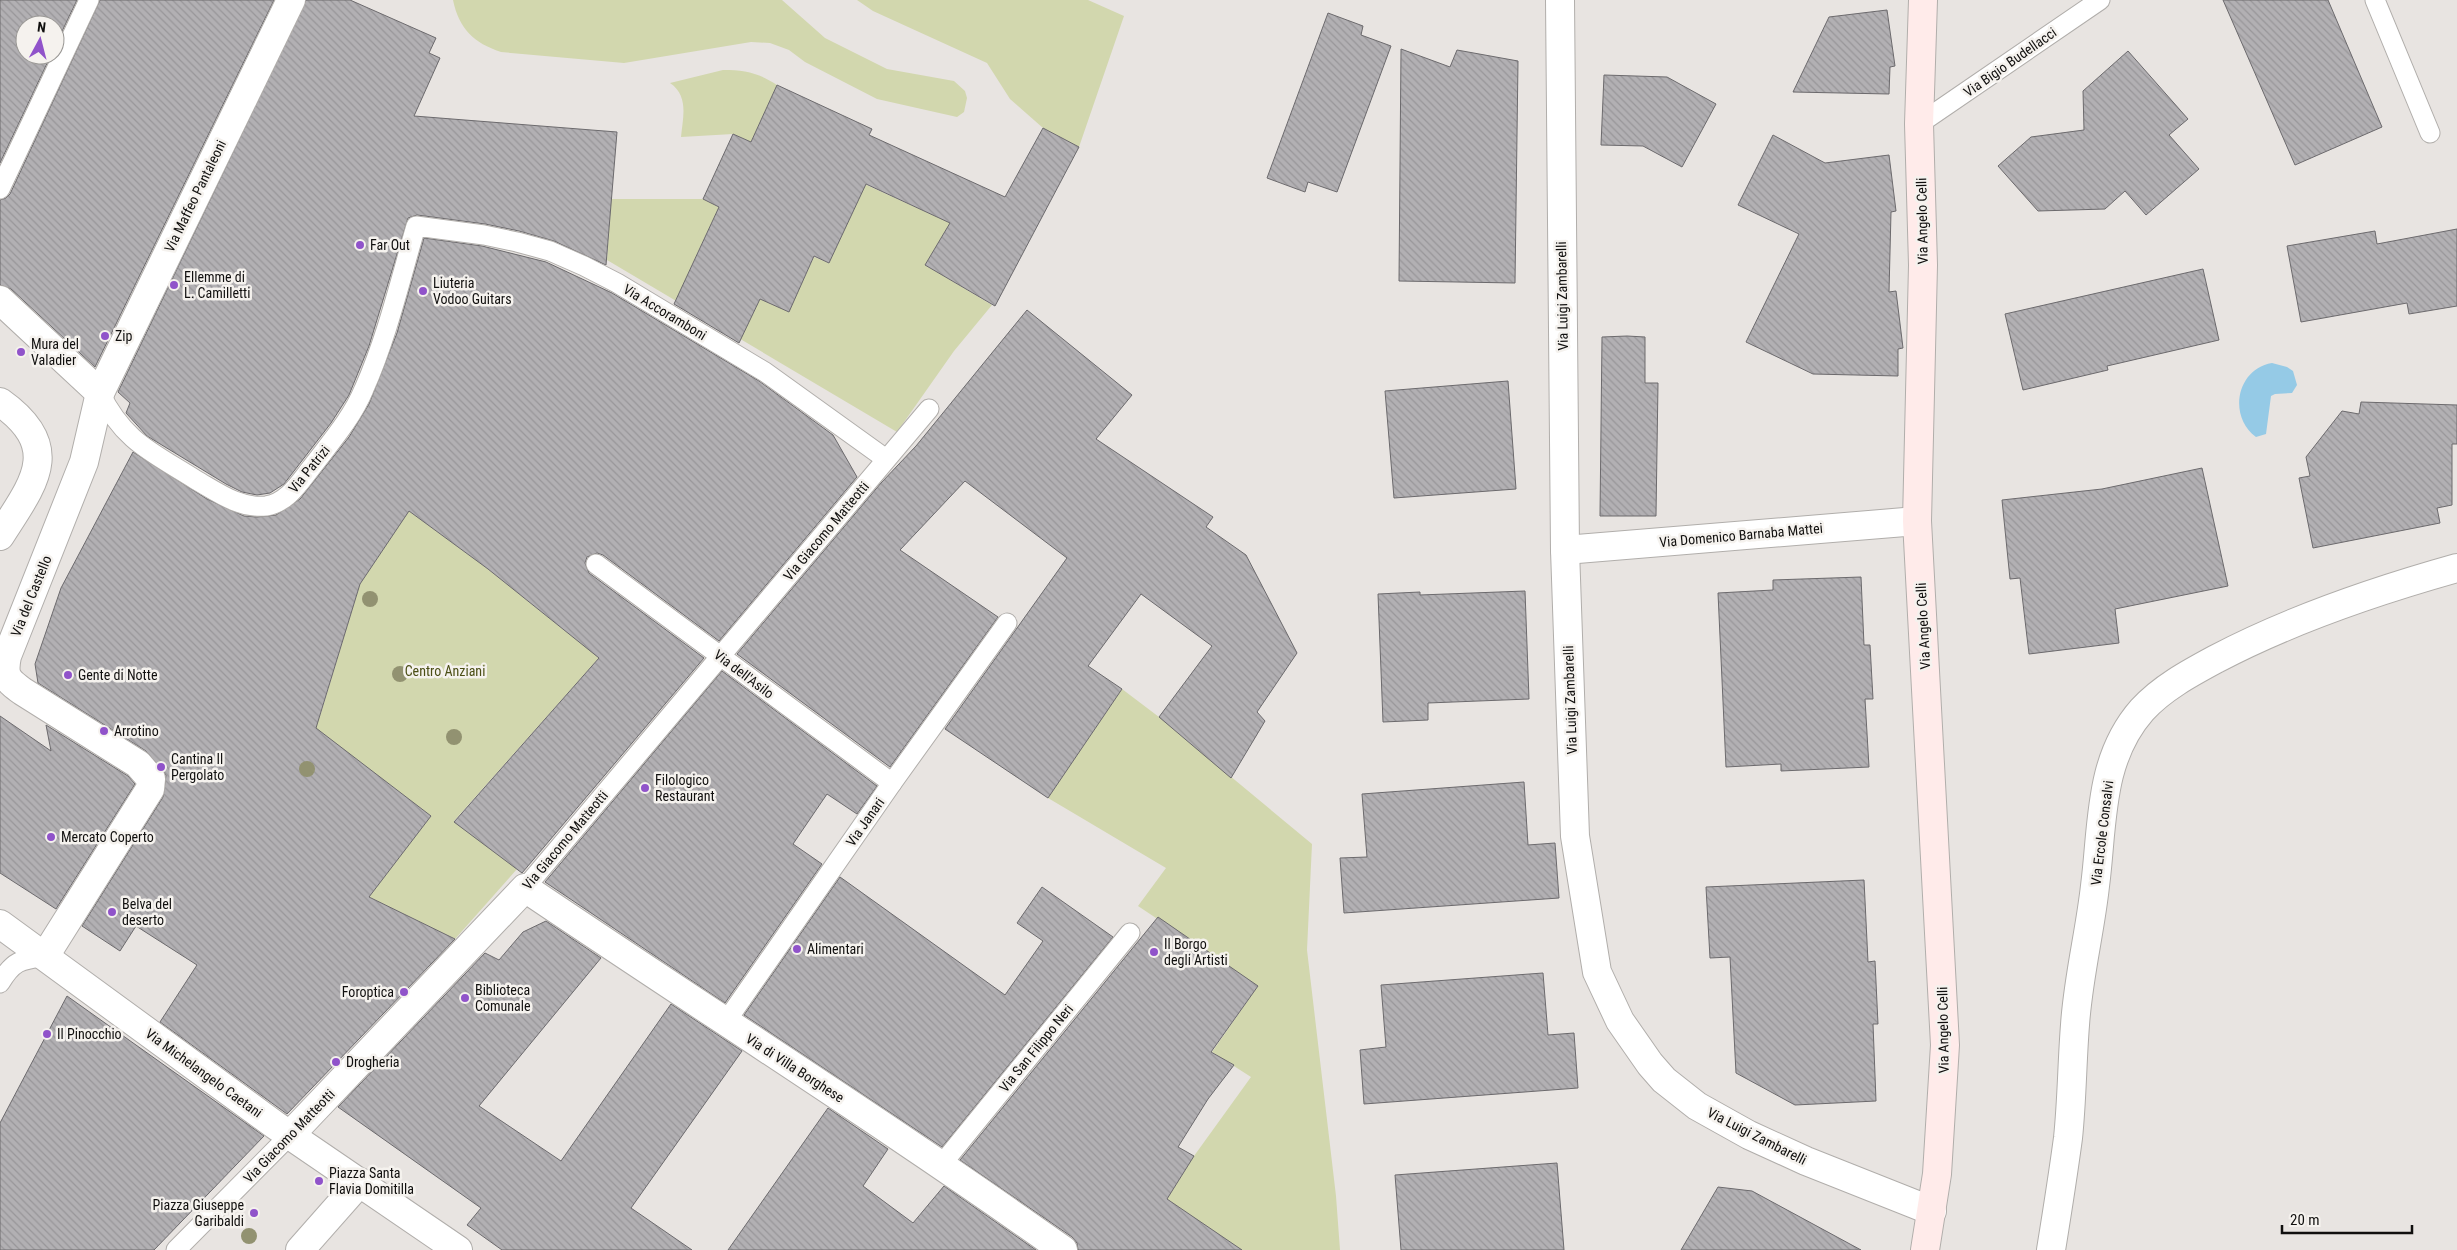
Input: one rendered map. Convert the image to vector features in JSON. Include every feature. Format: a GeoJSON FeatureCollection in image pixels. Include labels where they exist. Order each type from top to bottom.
{"type":"FeatureCollection","features":[{"type":"Feature","properties":{"kind":"main road","name":"Via Angelo Celli"},"geometry":{"type":"LineString","coordinates":[[1923,0],[1919,124],[1923,265],[1917,521],[1944,1018],[1944,1097],[1937,1174],[1925,1250]]}},
{"type":"Feature","properties":{"kind":"street","name":"Via Maffeo Pantaleoni"},"geometry":{"type":"LineString","coordinates":[[100,392],[291,0]]}},
{"type":"Feature","properties":{"kind":"street","name":"Via Luigi Zambarelli"},"geometry":{"type":"LineString","coordinates":[[1560,0],[1565,550],[1575,836],[1597,972],[1620,1021],[1650,1064],[1664,1080],[1697,1106],[1749,1135],[1806,1161],[1932,1211]]}},
{"type":"Feature","properties":{"kind":"street"},"geometry":{"type":"LineString","coordinates":[[0,300],[100,392]]}},
{"type":"Feature","properties":{"kind":"street","name":"Via del Castello"},"geometry":{"type":"LineString","coordinates":[[45,956],[150,789],[151,779],[138,764],[22,692],[9,681],[4,669],[7,656],[84,462],[100,392]]}},
{"type":"Feature","properties":{"kind":"street"},"geometry":{"type":"LineString","coordinates":[[0,402],[12,411],[28,429],[36,446],[38,463],[34,482],[0,536]]}},
{"type":"Feature","properties":{"kind":"street","name":"Via Domenico Barnaba Mattei"},"geometry":{"type":"LineString","coordinates":[[1565,550],[1917,521]]}},
{"type":"Feature","properties":{"kind":"street","name":"Via Ercole Consalvi"},"geometry":{"type":"LineString","coordinates":[[2051,1250],[2068,1139],[2075,1059],[2075,1025],[2096,884],[2102,809],[2109,771],[2120,742],[2135,719],[2152,700],[2175,683],[2231,651],[2331,608],[2457,568]]}},
{"type":"Feature","properties":{"kind":"street","name":"Via di Villa Borghese"},"geometry":{"type":"LineString","coordinates":[[525,888],[942,1164],[1063,1250]]}},
{"type":"Feature","properties":{"kind":"street","name":"Via Giacomo Matteotti"},"geometry":{"type":"LineString","coordinates":[[290,1136],[525,888]]}},
{"type":"Feature","properties":{"kind":"street","name":"Via Michelangelo Caetani"},"geometry":{"type":"LineString","coordinates":[[0,924],[290,1136]]}},
{"type":"Feature","properties":{"kind":"street"},"geometry":{"type":"LineString","coordinates":[[290,1136],[458,1250]]}},
{"type":"Feature","properties":{"kind":"street"},"geometry":{"type":"LineString","coordinates":[[300,1250],[360,1182]]}},
{"type":"Feature","properties":{"kind":"lane"},"geometry":{"type":"LineString","coordinates":[[0,189],[89,0]]}},
{"type":"Feature","properties":{"kind":"lane","name":"Via Bigio Budellacci"},"geometry":{"type":"LineString","coordinates":[[1919,124],[2100,0]]}},
{"type":"Feature","properties":{"kind":"lane"},"geometry":{"type":"LineString","coordinates":[[2375,0],[2430,132]]}},
{"type":"Feature","properties":{"kind":"lane","name":"Via Patrizi"},"geometry":{"type":"LineString","coordinates":[[100,392],[116,421],[135,442],[226,498],[246,505],[266,506],[280,501],[294,490],[337,434],[364,391],[382,340],[416,226]]}},
{"type":"Feature","properties":{"kind":"lane","name":"Via Accoramboni"},"geometry":{"type":"LineString","coordinates":[[416,226],[484,235],[518,242],[550,251],[584,266],[617,283],[765,372],[886,459]]}},
{"type":"Feature","properties":{"kind":"lane","name":"Via Giacomo Matteotti"},"geometry":{"type":"LineString","coordinates":[[525,888],[930,409]]}},
{"type":"Feature","properties":{"kind":"lane","name":"Via dell'Asilo"},"geometry":{"type":"LineString","coordinates":[[596,564],[892,783]]}},
{"type":"Feature","properties":{"kind":"lane","name":"Via Janari"},"geometry":{"type":"LineString","coordinates":[[725,1022],[892,783],[1007,623]]}},
{"type":"Feature","properties":{"kind":"lane","name":"Via San Filippo Neri"},"geometry":{"type":"LineString","coordinates":[[942,1164],[1130,933]]}},
{"type":"Feature","properties":{"kind":"lane"},"geometry":{"type":"LineString","coordinates":[[0,983],[13,965],[22,960],[45,956]]}},
{"type":"Feature","properties":{"kind":"lane","name":"Via Giacomo Matteotti"},"geometry":{"type":"LineString","coordinates":[[176,1250],[290,1136]]}},
{"type":"Feature","properties":{"kind":"green space"},"geometry":{"type":"Polygon","coordinates":[[[453,0],[782,0],[825,38],[887,69],[954,81],[965,91],[967,98],[964,112],[957,117],[877,99],[805,62],[789,50],[770,43],[751,42],[624,63],[501,52],[483,44],[469,34],[459,19],[453,0]]]}},
{"type":"Feature","properties":{"kind":"green space"},"geometry":{"type":"Polygon","coordinates":[[[857,0],[1088,0],[1124,16],[1079,147],[1043,128],[1010,99],[987,63],[873,11],[857,0]]]}},
{"type":"Feature","properties":{"kind":"green space"},"geometry":{"type":"Polygon","coordinates":[[[723,70],[752,73],[777,85],[751,142],[733,134],[681,137],[682,101],[676,88],[670,83],[723,70]]]}},
{"type":"Feature","properties":{"kind":"green space"},"geometry":{"type":"Polygon","coordinates":[[[851,178],[935,216],[952,220],[925,265],[992,305],[954,351],[897,432],[607,260],[611,199],[703,199],[719,207],[691,267],[708,296],[752,316],[760,299],[789,311],[814,257],[829,263],[859,198],[851,178]]]}},
{"type":"Feature","properties":{"kind":"green space","name":"Centro Anziani"},"geometry":{"type":"Polygon","coordinates":[[[409,511],[488,569],[565,631],[605,651],[454,821],[517,869],[455,939],[369,897],[431,816],[344,750],[280,799],[321,713],[360,584],[409,511]]]}},
{"type":"Feature","properties":{"kind":"green space"},"geometry":{"type":"Polygon","coordinates":[[[1122,689],[1159,717],[1312,844],[1307,950],[1336,1196],[1340,1250],[1218,1250],[1213,1231],[1167,1199],[1194,1156],[1251,1077],[1212,1052],[1258,986],[1138,906],[1166,868],[1048,798],[1122,689]]]}},
{"type":"Feature","properties":{"kind":"water"},"geometry":{"type":"Polygon","coordinates":[[[2272,363],[2287,367],[2293,371],[2297,385],[2292,393],[2271,396],[2266,434],[2256,437],[2247,428],[2242,418],[2239,406],[2240,395],[2250,374],[2260,367],[2272,363]]]}},
{"type":"Feature","properties":{"kind":"building"},"geometry":{"type":"Polygon","coordinates":[[[0,0],[77,0],[65,25],[65,15],[15,15],[15,65],[46,65],[0,163],[0,0]]]}},
{"type":"Feature","properties":{"kind":"building"},"geometry":{"type":"Polygon","coordinates":[[[100,0],[274,0],[95,367],[11,289],[0,285],[0,200],[10,194],[100,0]]]}},
{"type":"Feature","properties":{"kind":"building"},"geometry":{"type":"Polygon","coordinates":[[[306,0],[350,0],[436,38],[429,53],[440,58],[414,116],[617,132],[606,265],[554,241],[519,231],[485,224],[417,215],[408,218],[369,346],[349,395],[331,423],[284,484],[270,493],[257,495],[242,492],[226,484],[147,436],[126,413],[130,403],[118,392],[306,0]]]}},
{"type":"Feature","properties":{"kind":"building"},"geometry":{"type":"Polygon","coordinates":[[[2223,0],[2328,0],[2382,127],[2295,165],[2223,0]]]}},
{"type":"Feature","properties":{"kind":"building"},"geometry":{"type":"Polygon","coordinates":[[[1887,10],[1895,66],[1890,67],[1889,94],[1793,92],[1829,17],[1887,10]]]}},
{"type":"Feature","properties":{"kind":"building"},"geometry":{"type":"Polygon","coordinates":[[[1328,13],[1363,26],[1361,35],[1391,46],[1337,192],[1308,182],[1305,192],[1267,178],[1328,13]]]}},
{"type":"Feature","properties":{"kind":"building"},"geometry":{"type":"Polygon","coordinates":[[[1401,49],[1450,67],[1457,50],[1518,61],[1515,283],[1399,281],[1401,49]]]}},
{"type":"Feature","properties":{"kind":"building"},"geometry":{"type":"Polygon","coordinates":[[[2128,51],[2188,119],[2169,135],[2199,169],[2146,215],[2125,191],[2105,209],[2038,211],[1998,166],[2031,137],[2084,130],[2083,91],[2128,51]]]}},
{"type":"Feature","properties":{"kind":"building"},"geometry":{"type":"Polygon","coordinates":[[[1604,75],[1667,77],[1716,104],[1682,167],[1643,146],[1601,145],[1604,75]]]}},
{"type":"Feature","properties":{"kind":"building"},"geometry":{"type":"Polygon","coordinates":[[[777,85],[872,129],[869,135],[1005,197],[1043,128],[1079,147],[995,306],[925,265],[950,223],[866,184],[829,263],[814,256],[789,312],[760,299],[739,343],[674,304],[719,207],[703,199],[733,134],[751,142],[777,85]]]}},
{"type":"Feature","properties":{"kind":"building"},"geometry":{"type":"Polygon","coordinates":[[[1773,135],[1825,163],[1889,155],[1896,211],[1891,212],[1889,292],[1896,291],[1903,348],[1898,349],[1898,376],[1813,374],[1746,342],[1799,234],[1738,205],[1773,135]]]}},
{"type":"Feature","properties":{"kind":"building"},"geometry":{"type":"Polygon","coordinates":[[[2457,229],[2457,306],[2409,314],[2407,303],[2301,322],[2287,246],[2375,231],[2377,244],[2457,229]]]}},
{"type":"Feature","properties":{"kind":"building"},"geometry":{"type":"Polygon","coordinates":[[[424,238],[482,246],[546,262],[612,293],[759,381],[833,435],[857,477],[719,641],[603,555],[597,553],[587,557],[585,563],[589,573],[704,658],[522,873],[454,822],[599,658],[488,569],[409,511],[360,584],[316,728],[431,816],[369,897],[455,939],[287,1114],[160,1022],[197,965],[136,926],[120,951],[82,926],[163,797],[166,775],[146,751],[38,683],[35,664],[61,588],[133,452],[207,499],[244,516],[276,515],[300,499],[349,437],[369,404],[397,333],[424,238]]]}},
{"type":"Feature","properties":{"kind":"building"},"geometry":{"type":"Polygon","coordinates":[[[2203,269],[2219,340],[2107,366],[2108,370],[2023,390],[2005,314],[2203,269]]]}},
{"type":"Feature","properties":{"kind":"building"},"geometry":{"type":"Polygon","coordinates":[[[1027,310],[1132,395],[1096,439],[1213,517],[1206,527],[1246,555],[1297,653],[1257,712],[1265,721],[1231,778],[1159,717],[1212,646],[1141,594],[1088,666],[1122,689],[1048,798],[945,729],[1067,558],[965,481],[900,550],[998,617],[890,767],[737,654],[881,483],[916,446],[1027,310]]]}},
{"type":"Feature","properties":{"kind":"building"},"geometry":{"type":"Polygon","coordinates":[[[1602,337],[1645,337],[1645,383],[1658,383],[1656,516],[1600,516],[1602,337]]]}},
{"type":"Feature","properties":{"kind":"building"},"geometry":{"type":"Polygon","coordinates":[[[1508,381],[1516,489],[1394,498],[1385,391],[1508,381]]]}},
{"type":"Feature","properties":{"kind":"building"},"geometry":{"type":"Polygon","coordinates":[[[2361,402],[2457,405],[2457,444],[2452,444],[2452,505],[2437,508],[2440,523],[2313,548],[2299,478],[2310,476],[2306,457],[2342,411],[2359,414],[2361,402]]]}},
{"type":"Feature","properties":{"kind":"building"},"geometry":{"type":"Polygon","coordinates":[[[2202,468],[2228,586],[2115,609],[2119,643],[2029,654],[2020,578],[2010,579],[2002,500],[2102,489],[2202,468]]]}},
{"type":"Feature","properties":{"kind":"building"},"geometry":{"type":"Polygon","coordinates":[[[1861,577],[1864,645],[1870,645],[1873,699],[1865,699],[1869,767],[1781,771],[1781,764],[1726,767],[1718,593],[1773,590],[1773,580],[1861,577]]]}},
{"type":"Feature","properties":{"kind":"building"},"geometry":{"type":"Polygon","coordinates":[[[1525,591],[1529,699],[1428,703],[1428,720],[1383,722],[1378,594],[1420,592],[1420,595],[1525,591]]]}},
{"type":"Feature","properties":{"kind":"building"},"geometry":{"type":"Polygon","coordinates":[[[722,671],[877,786],[857,814],[827,794],[793,844],[822,864],[725,1003],[545,882],[722,671]]]}},
{"type":"Feature","properties":{"kind":"building","name":"Mercato Coperto"},"geometry":{"type":"Polygon","coordinates":[[[0,716],[51,751],[46,725],[128,776],[135,784],[56,909],[0,873],[0,716]]]}},
{"type":"Feature","properties":{"kind":"building"},"geometry":{"type":"Polygon","coordinates":[[[1524,782],[1528,845],[1555,843],[1559,898],[1344,913],[1340,858],[1367,857],[1362,794],[1524,782]]]}},
{"type":"Feature","properties":{"kind":"building"},"geometry":{"type":"Polygon","coordinates":[[[840,877],[1005,995],[1043,941],[1017,923],[1042,887],[1113,937],[942,1147],[744,1015],[840,877]]]}},
{"type":"Feature","properties":{"kind":"building"},"geometry":{"type":"Polygon","coordinates":[[[1864,880],[1868,962],[1875,961],[1878,1024],[1873,1024],[1876,1101],[1795,1105],[1736,1073],[1730,957],[1710,958],[1706,887],[1864,880]]]}},
{"type":"Feature","properties":{"kind":"building"},"geometry":{"type":"Polygon","coordinates":[[[1158,917],[1258,986],[1211,1052],[1234,1065],[1208,1099],[1178,1147],[1194,1156],[1167,1199],[1242,1250],[1078,1250],[1077,1243],[1072,1237],[960,1160],[1158,917]]]}},
{"type":"Feature","properties":{"kind":"building"},"geometry":{"type":"Polygon","coordinates":[[[546,921],[601,958],[479,1106],[561,1161],[671,1004],[742,1051],[631,1208],[692,1250],[502,1250],[467,1225],[481,1208],[338,1107],[485,953],[499,960],[523,932],[546,921]]]}},
{"type":"Feature","properties":{"kind":"building"},"geometry":{"type":"Polygon","coordinates":[[[1543,973],[1548,1035],[1574,1033],[1578,1088],[1364,1104],[1360,1050],[1386,1047],[1381,985],[1543,973]]]}},
{"type":"Feature","properties":{"kind":"building"},"geometry":{"type":"Polygon","coordinates":[[[67,996],[264,1136],[154,1250],[0,1250],[0,1123],[67,996]]]}},
{"type":"Feature","properties":{"kind":"building"},"geometry":{"type":"Polygon","coordinates":[[[828,1108],[888,1149],[863,1186],[913,1223],[944,1186],[1036,1250],[728,1250],[828,1108]]]}},
{"type":"Feature","properties":{"kind":"building"},"geometry":{"type":"Polygon","coordinates":[[[1557,1163],[1564,1250],[1401,1250],[1395,1175],[1557,1163]]]}},
{"type":"Feature","properties":{"kind":"building"},"geometry":{"type":"Polygon","coordinates":[[[1718,1187],[1752,1191],[1861,1250],[1681,1250],[1718,1187]]]}},
{"type":"Feature","properties":{"kind":"place","name":"Far Out"},"geometry":{"type":"Point","coordinates":[360,245]}},
{"type":"Feature","properties":{"kind":"place","name":"Ellemme di L. Camilletti"},"geometry":{"type":"Point","coordinates":[174,285]}},
{"type":"Feature","properties":{"kind":"place","name":"Liuteria Vodoo Guitars"},"geometry":{"type":"Point","coordinates":[423,291]}},
{"type":"Feature","properties":{"kind":"place","name":"Zip"},"geometry":{"type":"Point","coordinates":[105,336]}},
{"type":"Feature","properties":{"kind":"place","name":"Mura del Valadier"},"geometry":{"type":"Point","coordinates":[21,352]}},
{"type":"Feature","properties":{"kind":"place","name":"Gente di Notte"},"geometry":{"type":"Point","coordinates":[68,675]}},
{"type":"Feature","properties":{"kind":"place","name":"Arrotino"},"geometry":{"type":"Point","coordinates":[104,731]}},
{"type":"Feature","properties":{"kind":"place","name":"Cantina Il Pergolato"},"geometry":{"type":"Point","coordinates":[161,767]}},
{"type":"Feature","properties":{"kind":"place","name":"Filologico Restaurant"},"geometry":{"type":"Point","coordinates":[645,788]}},
{"type":"Feature","properties":{"kind":"place","name":"Mercato Coperto"},"geometry":{"type":"Point","coordinates":[51,837]}},
{"type":"Feature","properties":{"kind":"place","name":"Belva del deserto"},"geometry":{"type":"Point","coordinates":[112,912]}},
{"type":"Feature","properties":{"kind":"place","name":"Alimentari"},"geometry":{"type":"Point","coordinates":[797,949]}},
{"type":"Feature","properties":{"kind":"place","name":"Il Borgo degli Artisti"},"geometry":{"type":"Point","coordinates":[1154,952]}},
{"type":"Feature","properties":{"kind":"place","name":"Foroptica"},"geometry":{"type":"Point","coordinates":[404,992]}},
{"type":"Feature","properties":{"kind":"place","name":"Biblioteca Comunale"},"geometry":{"type":"Point","coordinates":[465,998]}},
{"type":"Feature","properties":{"kind":"place","name":"Il Pinocchio"},"geometry":{"type":"Point","coordinates":[47,1034]}},
{"type":"Feature","properties":{"kind":"place","name":"Drogheria"},"geometry":{"type":"Point","coordinates":[336,1062]}},
{"type":"Feature","properties":{"kind":"place","name":"Piazza Santa Flavia Domitilla"},"geometry":{"type":"Point","coordinates":[319,1181]}},
{"type":"Feature","properties":{"kind":"place","name":"Piazza Giuseppe Garibaldi"},"geometry":{"type":"Point","coordinates":[254,1213]}}]}
